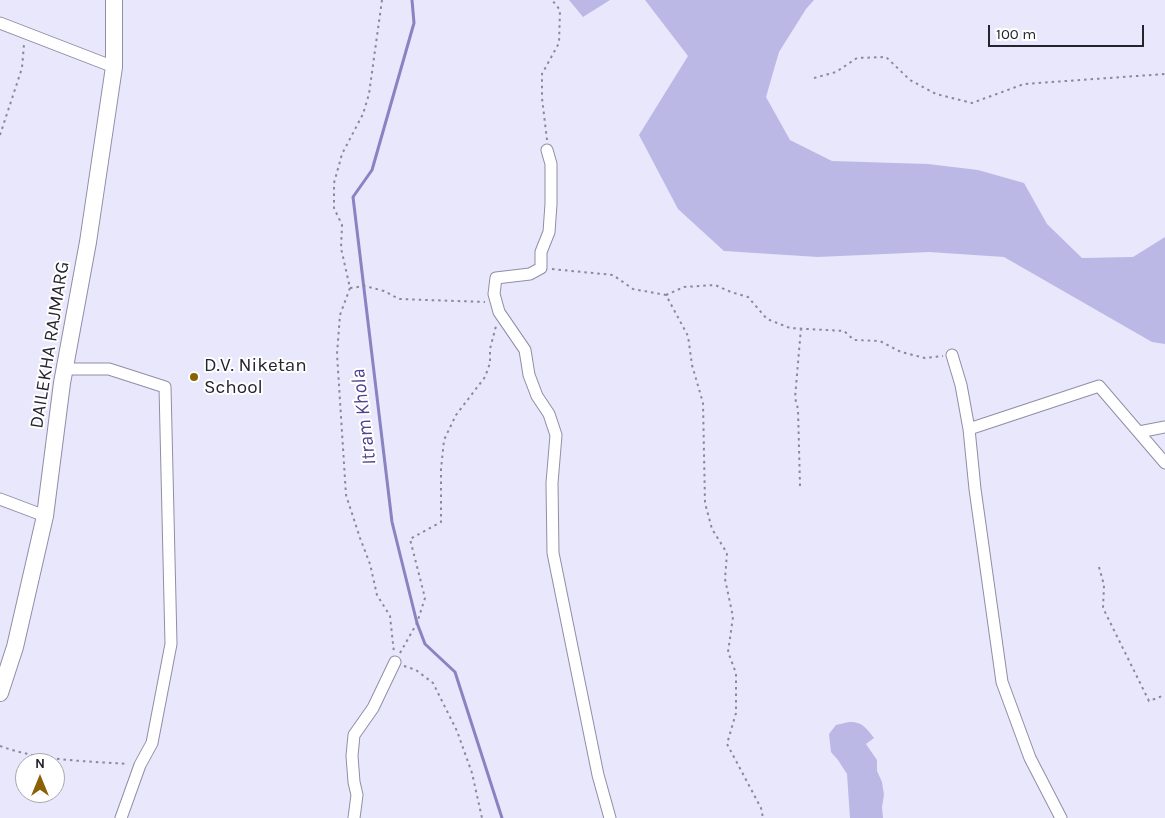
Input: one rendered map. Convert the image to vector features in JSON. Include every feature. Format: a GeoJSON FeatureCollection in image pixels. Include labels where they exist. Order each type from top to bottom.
{"type":"FeatureCollection","features":[{"type":"Feature","properties":{"kind":"main road","name":"DAILEKHA RAJMARG"},"geometry":{"type":"LineString","coordinates":[[0,691],[15,647],[45,516],[62,383],[88,242],[114,67],[114,0]]}},
{"type":"Feature","properties":{"kind":"street"},"geometry":{"type":"LineString","coordinates":[[0,23],[114,67]]}},
{"type":"Feature","properties":{"kind":"street"},"geometry":{"type":"LineString","coordinates":[[547,150],[551,164],[551,204],[549,232],[542,252],[541,268],[530,274],[496,278],[494,294],[499,312],[524,350],[529,375],[537,396],[549,414],[556,435],[552,483],[553,554],[598,775],[610,818]]}},
{"type":"Feature","properties":{"kind":"street"},"geometry":{"type":"LineString","coordinates":[[952,355],[961,385],[969,429],[975,488],[1002,682],[1030,758],[1061,818]]}},
{"type":"Feature","properties":{"kind":"street"},"geometry":{"type":"LineString","coordinates":[[66,369],[109,369],[166,387],[171,644],[152,743],[140,765],[120,818]]}},
{"type":"Feature","properties":{"kind":"street"},"geometry":{"type":"LineString","coordinates":[[969,429],[1098,386],[1165,463]]}},
{"type":"Feature","properties":{"kind":"street"},"geometry":{"type":"LineString","coordinates":[[1139,432],[1165,427]]}},
{"type":"Feature","properties":{"kind":"street"},"geometry":{"type":"LineString","coordinates":[[0,499],[45,516]]}},
{"type":"Feature","properties":{"kind":"street"},"geometry":{"type":"LineString","coordinates":[[354,818],[357,796],[352,756],[354,735],[373,708],[395,662]]}},
{"type":"Feature","properties":{"kind":"path"},"geometry":{"type":"LineString","coordinates":[[382,0],[369,94],[362,114],[342,154],[334,183],[334,208],[342,225],[341,248],[350,288],[340,315],[337,354],[346,495],[370,564],[377,595],[390,616],[395,662]]}},
{"type":"Feature","properties":{"kind":"path"},"geometry":{"type":"LineString","coordinates":[[547,150],[542,98],[542,74],[559,43],[560,10],[552,0]]}},
{"type":"Feature","properties":{"kind":"path"},"geometry":{"type":"LineString","coordinates":[[0,135],[22,68],[25,32]]}},
{"type":"Feature","properties":{"kind":"path"},"geometry":{"type":"LineString","coordinates":[[814,78],[836,72],[857,58],[886,57],[910,80],[936,94],[972,103],[1024,84],[1165,74]]}},
{"type":"Feature","properties":{"kind":"path"},"geometry":{"type":"LineString","coordinates":[[541,268],[613,275],[632,289],[666,295],[684,287],[715,285],[748,297],[767,320],[790,328],[844,331],[854,340],[880,341],[901,352],[925,358],[952,355]]}},
{"type":"Feature","properties":{"kind":"path"},"geometry":{"type":"LineString","coordinates":[[350,288],[364,286],[384,291],[398,299],[492,303],[499,312],[490,349],[490,363],[485,377],[456,415],[444,440],[441,469],[441,522],[410,539],[425,598],[416,623],[395,662]]}},
{"type":"Feature","properties":{"kind":"path"},"geometry":{"type":"LineString","coordinates":[[666,295],[688,336],[692,365],[702,403],[705,503],[712,529],[727,553],[725,579],[733,617],[728,652],[736,674],[736,713],[727,744],[760,808],[763,818]]}},
{"type":"Feature","properties":{"kind":"path"},"geometry":{"type":"LineString","coordinates":[[800,486],[798,409],[795,398],[801,328]]}},
{"type":"Feature","properties":{"kind":"path"},"geometry":{"type":"LineString","coordinates":[[1099,567],[1104,585],[1103,608],[1149,701],[1165,695]]}},
{"type":"Feature","properties":{"kind":"path"},"geometry":{"type":"LineString","coordinates":[[395,662],[416,670],[433,683],[457,731],[472,773],[482,818]]}},
{"type":"Feature","properties":{"kind":"path"},"geometry":{"type":"LineString","coordinates":[[0,746],[56,759],[140,765]]}},
{"type":"Feature","properties":{"kind":"shaded area"},"geometry":{"type":"Polygon","coordinates":[[[569,0],[610,0],[583,17],[569,0]]]}},
{"type":"Feature","properties":{"kind":"shaded area"},"geometry":{"type":"Polygon","coordinates":[[[645,0],[814,0],[806,9],[779,52],[766,97],[790,140],[832,161],[928,164],[978,170],[1024,183],[1047,224],[1082,258],[1133,257],[1165,237],[1165,344],[1152,342],[1004,257],[929,252],[818,257],[724,251],[678,209],[639,135],[688,56],[645,0]]]}},
{"type":"Feature","properties":{"kind":"shaded area"},"geometry":{"type":"Polygon","coordinates":[[[849,722],[863,726],[874,738],[866,744],[877,760],[877,771],[882,782],[884,795],[883,818],[850,818],[847,774],[831,752],[829,734],[836,725],[849,722]]]}},
{"type":"Feature","properties":{"kind":"waterway","name":"Itram Khola"},"geometry":{"type":"LineString","coordinates":[[412,0],[414,23],[372,170],[353,197],[392,522],[417,623],[425,644],[455,672],[502,818]]}},
{"type":"Feature","properties":{"kind":"place","name":"D.V. Niketan School"},"geometry":{"type":"Point","coordinates":[194,377]}}]}
